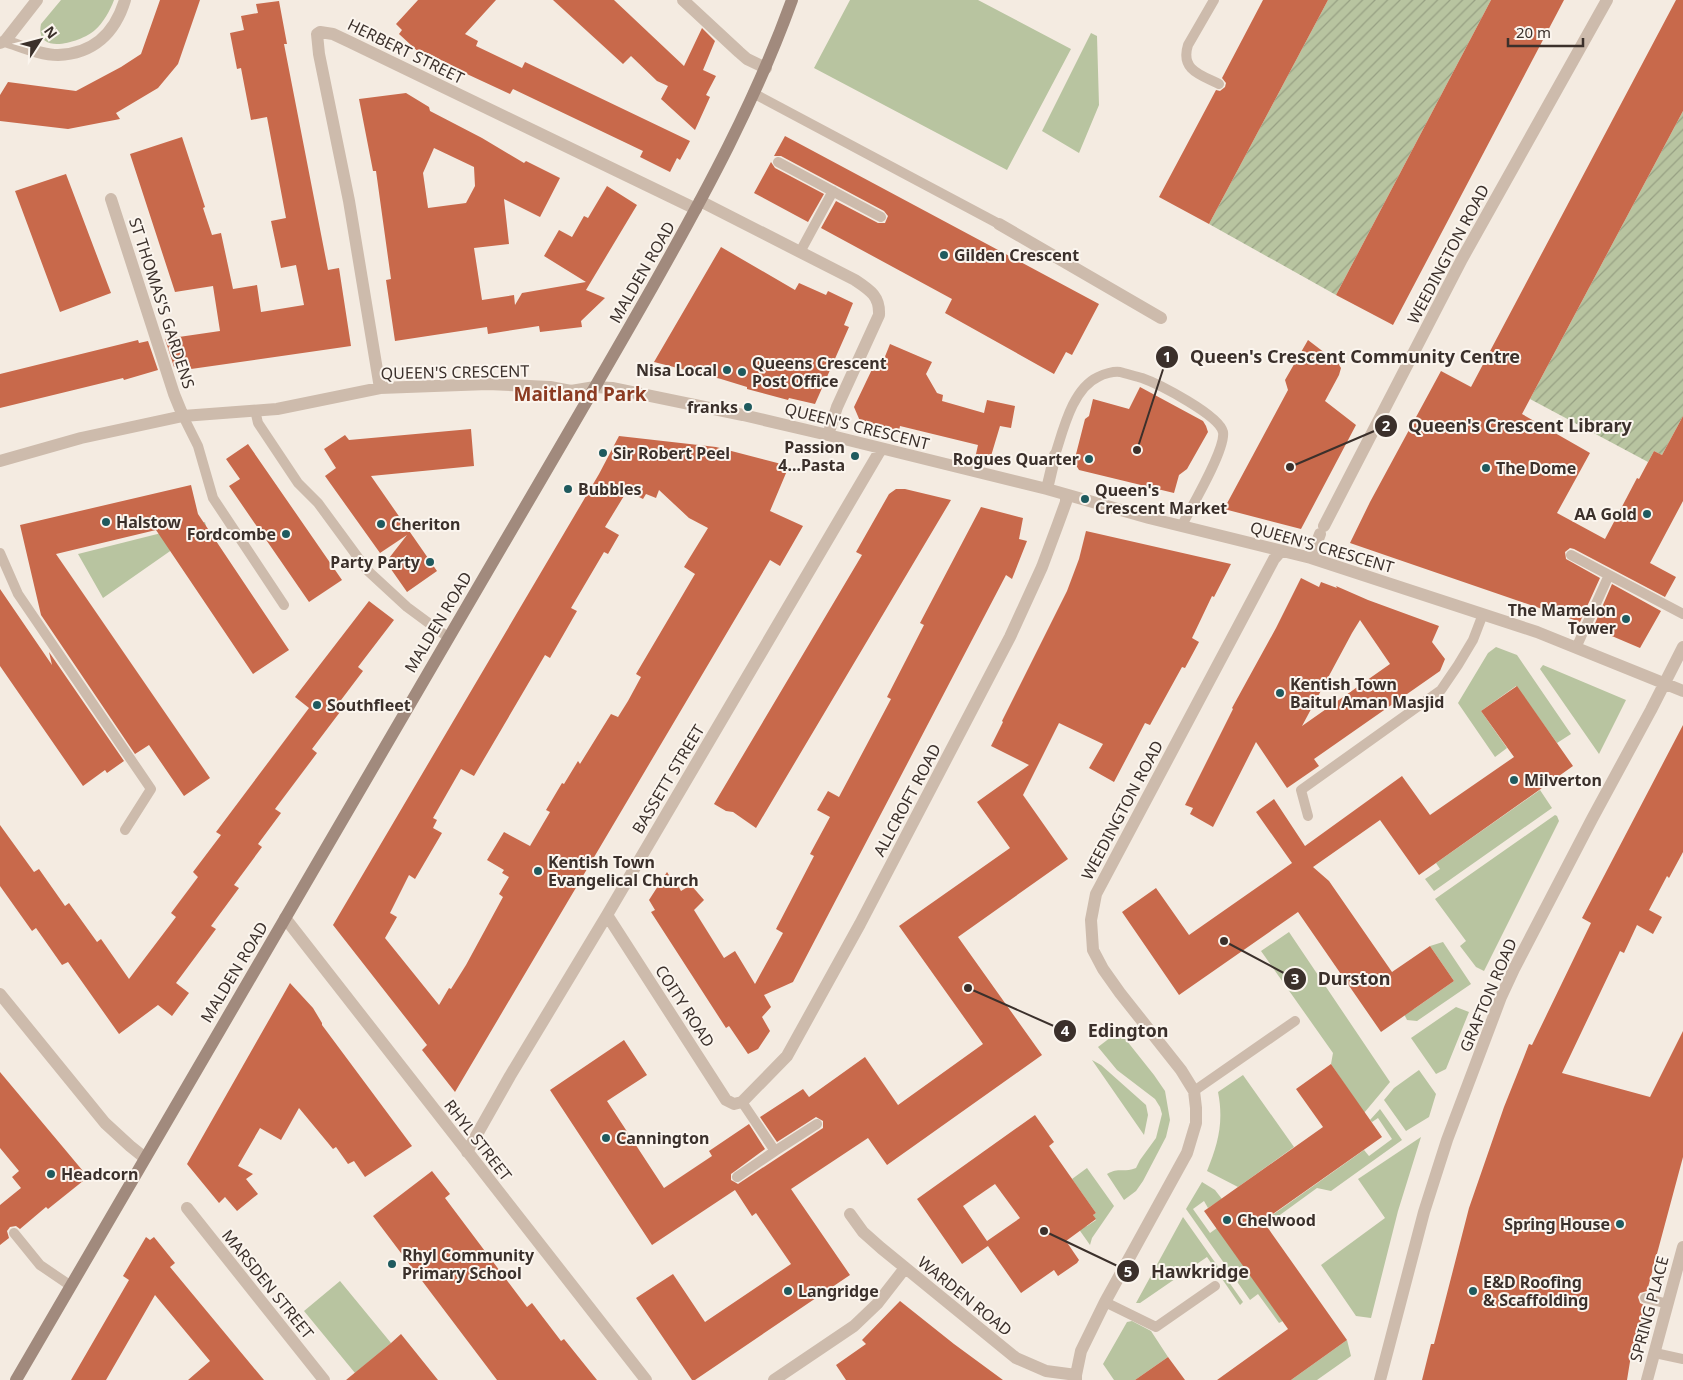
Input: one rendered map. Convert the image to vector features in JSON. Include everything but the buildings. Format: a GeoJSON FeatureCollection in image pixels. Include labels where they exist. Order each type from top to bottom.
{"type":"FeatureCollection","features":[{"type":"Feature","properties":{"kind":"main road","name":"MALDEN ROAD"},"geometry":{"type":"LineString","coordinates":[[16,1380],[595,387],[698,205],[766,68],[792,0]]}},
{"type":"Feature","properties":{"kind":"street"},"geometry":{"type":"LineString","coordinates":[[37,0],[2,42],[56,55],[76,52],[94,45],[111,30],[121,14],[125,0]]}},
{"type":"Feature","properties":{"kind":"street"},"geometry":{"type":"LineString","coordinates":[[683,0],[743,56],[766,68]]}},
{"type":"Feature","properties":{"kind":"street","name":"WEEDINGTON ROAD"},"geometry":{"type":"LineString","coordinates":[[1311,558],[1322,530],[1462,259],[1607,0]]}},
{"type":"Feature","properties":{"kind":"street","name":"HERBERT STREET"},"geometry":{"type":"LineString","coordinates":[[380,388],[350,201],[319,54],[317,34],[320,32],[333,34],[698,205]]}},
{"type":"Feature","properties":{"kind":"street","name":"ST THOMAS'S GARDENS"},"geometry":{"type":"LineString","coordinates":[[111,199],[174,394],[183,416]]}},
{"type":"Feature","properties":{"kind":"street"},"geometry":{"type":"LineString","coordinates":[[698,205],[800,252],[873,293],[879,306],[879,315],[837,407],[828,434]]}},
{"type":"Feature","properties":{"kind":"street"},"geometry":{"type":"LineString","coordinates":[[998,224],[1162,318]]}},
{"type":"Feature","properties":{"kind":"street","name":"QUEEN'S CRESCENT"},"geometry":{"type":"LineString","coordinates":[[0,461],[81,438],[183,416],[277,408],[380,388],[488,384],[550,387],[571,391],[595,387],[612,388],[828,434],[1311,558],[1537,632],[1683,690]]}},
{"type":"Feature","properties":{"kind":"street","name":"BASSETT STREET"},"geometry":{"type":"LineString","coordinates":[[467,1152],[510,1076],[882,449]]}},
{"type":"Feature","properties":{"kind":"street"},"geometry":{"type":"LineString","coordinates":[[1047,489],[1055,455]]}},
{"type":"Feature","properties":{"kind":"street","name":"ALLCROFT ROAD"},"geometry":{"type":"LineString","coordinates":[[742,1102],[787,1056],[936,780],[1010,637],[1042,567],[1066,502],[1066,495]]}},
{"type":"Feature","properties":{"kind":"street","name":"WEEDINGTON ROAD"},"geometry":{"type":"LineString","coordinates":[[1076,1378],[1081,1351],[1105,1302],[1187,1153],[1196,1123],[1194,1091],[1181,1070],[1134,1012],[1103,969],[1093,950],[1090,920],[1096,894],[1274,559],[1281,551]]}},
{"type":"Feature","properties":{"kind":"street","name":"GRAFTON ROAD"},"geometry":{"type":"LineString","coordinates":[[1380,1380],[1424,1212],[1441,1158],[1501,997],[1683,647]]}},
{"type":"Feature","properties":{"kind":"street","name":"COITY ROAD"},"geometry":{"type":"LineString","coordinates":[[607,915],[726,1100],[734,1104],[742,1102]]}},
{"type":"Feature","properties":{"kind":"street","name":"RHYL STREET"},"geometry":{"type":"LineString","coordinates":[[285,918],[646,1380]]}},
{"type":"Feature","properties":{"kind":"street"},"geometry":{"type":"LineString","coordinates":[[0,994],[105,1122],[145,1158]]}},
{"type":"Feature","properties":{"kind":"street","name":"MARSDEN STREET"},"geometry":{"type":"LineString","coordinates":[[187,1208],[324,1380]]}},
{"type":"Feature","properties":{"kind":"street","name":"WARDEN ROAD"},"geometry":{"type":"LineString","coordinates":[[850,1214],[863,1232],[1016,1358],[1046,1371],[1076,1378]]}},
{"type":"Feature","properties":{"kind":"street","name":"SPRING PLACE"},"geometry":{"type":"LineString","coordinates":[[1647,1380],[1683,1247]]}},
{"type":"Feature","properties":{"kind":"street"},"geometry":{"type":"LineString","coordinates":[[774,1380],[854,1326],[877,1304],[905,1268]]}},
{"type":"Feature","properties":{"kind":"lane"},"geometry":{"type":"LineString","coordinates":[[1214,0],[1188,45],[1186,60],[1190,69],[1219,84]]}},
{"type":"Feature","properties":{"kind":"lane"},"geometry":{"type":"LineString","coordinates":[[753,93],[998,224]]}},
{"type":"Feature","properties":{"kind":"lane"},"geometry":{"type":"LineString","coordinates":[[778,162],[880,217]]}},
{"type":"Feature","properties":{"kind":"lane"},"geometry":{"type":"LineString","coordinates":[[800,252],[833,191]]}},
{"type":"Feature","properties":{"kind":"lane"},"geometry":{"type":"LineString","coordinates":[[1055,455],[1069,412],[1084,388],[1097,377],[1117,372],[1143,378],[1179,397],[1207,413],[1217,422],[1223,432],[1222,444],[1182,525]]}},
{"type":"Feature","properties":{"kind":"lane"},"geometry":{"type":"LineString","coordinates":[[255,410],[258,423],[298,483],[318,503],[368,571],[407,607],[449,638]]}},
{"type":"Feature","properties":{"kind":"lane"},"geometry":{"type":"LineString","coordinates":[[183,416],[198,446],[213,498],[284,605]]}},
{"type":"Feature","properties":{"kind":"lane"},"geometry":{"type":"LineString","coordinates":[[0,553],[18,594],[151,789],[125,830]]}},
{"type":"Feature","properties":{"kind":"lane"},"geometry":{"type":"LineString","coordinates":[[1571,555],[1683,614]]}},
{"type":"Feature","properties":{"kind":"lane"},"geometry":{"type":"LineString","coordinates":[[1576,648],[1609,575]]}},
{"type":"Feature","properties":{"kind":"lane"},"geometry":{"type":"LineString","coordinates":[[1308,816],[1301,790],[1441,690],[1473,640],[1483,614]]}},
{"type":"Feature","properties":{"kind":"lane"},"geometry":{"type":"LineString","coordinates":[[1194,1091],[1295,1021]]}},
{"type":"Feature","properties":{"kind":"lane"},"geometry":{"type":"LineString","coordinates":[[742,1102],[775,1151]]}},
{"type":"Feature","properties":{"kind":"lane"},"geometry":{"type":"LineString","coordinates":[[737,1177],[817,1124]]}},
{"type":"Feature","properties":{"kind":"lane"},"geometry":{"type":"LineString","coordinates":[[14,1233],[40,1264],[70,1286]]}},
{"type":"Feature","properties":{"kind":"lane"},"geometry":{"type":"LineString","coordinates":[[1105,1302],[1156,1327],[1215,1286]]}},
{"type":"Feature","properties":{"kind":"lane"},"geometry":{"type":"LineString","coordinates":[[1645,1298],[1668,1304]]}},
{"type":"Feature","properties":{"kind":"lane"},"geometry":{"type":"LineString","coordinates":[[1655,1353],[1683,1359]]}},
{"type":"Feature","properties":{"kind":"green space"},"geometry":{"type":"Polygon","coordinates":[[[61,0],[114,0],[103,20],[89,35],[70,42],[52,44],[45,41],[41,34],[41,24],[61,0]]]}},
{"type":"Feature","properties":{"kind":"green space"},"geometry":{"type":"Polygon","coordinates":[[[850,0],[978,0],[1071,49],[1007,170],[814,68],[850,0]]]}},
{"type":"Feature","properties":{"kind":"green space"},"geometry":{"type":"Polygon","coordinates":[[[1328,0],[1491,0],[1336,295],[1209,224],[1328,0]]]}},
{"type":"Feature","properties":{"kind":"green space"},"geometry":{"type":"Polygon","coordinates":[[[1091,33],[1097,36],[1099,105],[1079,153],[1042,131],[1091,33]]]}},
{"type":"Feature","properties":{"kind":"green space"},"geometry":{"type":"Polygon","coordinates":[[[1683,111],[1683,416],[1662,455],[1654,451],[1648,462],[1530,399],[1683,111]]]}},
{"type":"Feature","properties":{"kind":"green space"},"geometry":{"type":"Polygon","coordinates":[[[205,522],[206,526],[103,598],[78,554],[205,522]]]}},
{"type":"Feature","properties":{"kind":"green space"},"geometry":{"type":"Polygon","coordinates":[[[1496,647],[1517,655],[1571,734],[1557,743],[1516,686],[1481,711],[1507,748],[1495,757],[1458,703],[1488,653],[1496,647]]]}},
{"type":"Feature","properties":{"kind":"green space"},"geometry":{"type":"Polygon","coordinates":[[[1543,665],[1626,700],[1599,754],[1540,669],[1543,665]]]}},
{"type":"Feature","properties":{"kind":"green space"},"geometry":{"type":"Polygon","coordinates":[[[1540,790],[1552,808],[1434,891],[1425,879],[1440,869],[1436,863],[1540,790]]]}},
{"type":"Feature","properties":{"kind":"green space"},"geometry":{"type":"Polygon","coordinates":[[[1555,815],[1559,821],[1484,971],[1476,967],[1460,946],[1466,941],[1435,899],[1555,815]]]}},
{"type":"Feature","properties":{"kind":"green space"},"geometry":{"type":"Polygon","coordinates":[[[1289,932],[1390,1082],[1364,1113],[1331,1064],[1333,1053],[1261,951],[1289,932]]]}},
{"type":"Feature","properties":{"kind":"green space"},"geometry":{"type":"Polygon","coordinates":[[[1443,942],[1471,984],[1417,1021],[1407,1020],[1403,1012],[1414,1009],[1454,981],[1430,946],[1443,942]]]}},
{"type":"Feature","properties":{"kind":"green space"},"geometry":{"type":"Polygon","coordinates":[[[1456,1007],[1469,1012],[1446,1069],[1436,1074],[1411,1038],[1456,1007]]]}},
{"type":"Feature","properties":{"kind":"green space"},"geometry":{"type":"Polygon","coordinates":[[[1119,1031],[1165,1091],[1170,1120],[1166,1137],[1143,1181],[1136,1191],[1124,1200],[1107,1174],[1136,1168],[1156,1138],[1162,1114],[1155,1099],[1117,1070],[1098,1047],[1119,1031]]]}},
{"type":"Feature","properties":{"kind":"green space"},"geometry":{"type":"Polygon","coordinates":[[[1092,1060],[1101,1065],[1146,1105],[1148,1115],[1144,1135],[1092,1060]]]}},
{"type":"Feature","properties":{"kind":"green space"},"geometry":{"type":"Polygon","coordinates":[[[1419,1070],[1436,1094],[1429,1117],[1406,1131],[1384,1100],[1394,1088],[1419,1070]]]}},
{"type":"Feature","properties":{"kind":"green space"},"geometry":{"type":"Polygon","coordinates":[[[1243,1075],[1294,1147],[1238,1187],[1207,1171],[1219,1133],[1220,1103],[1218,1092],[1243,1075]]]}},
{"type":"Feature","properties":{"kind":"green space"},"geometry":{"type":"Polygon","coordinates":[[[1380,1109],[1402,1140],[1331,1191],[1317,1188],[1273,1220],[1271,1216],[1364,1150],[1369,1156],[1392,1139],[1378,1118],[1372,1122],[1370,1120],[1380,1109]]]}},
{"type":"Feature","properties":{"kind":"green space"},"geometry":{"type":"Polygon","coordinates":[[[1421,1137],[1398,1211],[1371,1318],[1356,1316],[1321,1265],[1385,1218],[1358,1179],[1421,1137]]]}},
{"type":"Feature","properties":{"kind":"green space"},"geometry":{"type":"Polygon","coordinates":[[[1087,1168],[1114,1206],[1092,1238],[1090,1245],[1078,1228],[1087,1226],[1096,1220],[1093,1215],[1096,1213],[1072,1179],[1087,1168]]]}},
{"type":"Feature","properties":{"kind":"green space"},"geometry":{"type":"Polygon","coordinates":[[[1202,1182],[1215,1190],[1222,1199],[1208,1208],[1204,1201],[1193,1209],[1210,1233],[1217,1228],[1283,1321],[1279,1323],[1258,1294],[1250,1300],[1186,1209],[1202,1182]]]}},
{"type":"Feature","properties":{"kind":"green space"},"geometry":{"type":"Polygon","coordinates":[[[1183,1217],[1243,1302],[1240,1305],[1207,1257],[1140,1303],[1136,1303],[1183,1217]]]}},
{"type":"Feature","properties":{"kind":"green space"},"geometry":{"type":"Polygon","coordinates":[[[340,1281],[391,1343],[355,1373],[304,1311],[340,1281]]]}},
{"type":"Feature","properties":{"kind":"green space"},"geometry":{"type":"Polygon","coordinates":[[[1132,1321],[1151,1331],[1168,1357],[1135,1380],[1114,1380],[1103,1364],[1127,1322],[1132,1321]]]}},
{"type":"Feature","properties":{"kind":"green space"},"geometry":{"type":"Polygon","coordinates":[[[1347,1340],[1351,1356],[1317,1380],[1291,1380],[1347,1340]]]}},
{"type":"Feature","properties":{"kind":"place","name":"Gilden Crescent"},"geometry":{"type":"Point","coordinates":[944,255]}},
{"type":"Feature","properties":{"kind":"place","name":"Nisa Local"},"geometry":{"type":"Point","coordinates":[727,370]}},
{"type":"Feature","properties":{"kind":"place","name":"Queens Crescent Post Office"},"geometry":{"type":"Point","coordinates":[742,372]}},
{"type":"Feature","properties":{"kind":"place","name":"franks"},"geometry":{"type":"Point","coordinates":[748,407]}},
{"type":"Feature","properties":{"kind":"place","name":"Queen's Crescent Community Centre"},"geometry":{"type":"Point","coordinates":[1137,450]}},
{"type":"Feature","properties":{"kind":"place","name":"Sir Robert Peel"},"geometry":{"type":"Point","coordinates":[603,453]}},
{"type":"Feature","properties":{"kind":"place","name":"Passion 4...Pasta"},"geometry":{"type":"Point","coordinates":[855,456]}},
{"type":"Feature","properties":{"kind":"place","name":"Rogues Quarter"},"geometry":{"type":"Point","coordinates":[1089,459]}},
{"type":"Feature","properties":{"kind":"place","name":"Queen's Crescent Library"},"geometry":{"type":"Point","coordinates":[1290,467]}},
{"type":"Feature","properties":{"kind":"place","name":"The Dome"},"geometry":{"type":"Point","coordinates":[1486,468]}},
{"type":"Feature","properties":{"kind":"place","name":"Bubbles"},"geometry":{"type":"Point","coordinates":[568,489]}},
{"type":"Feature","properties":{"kind":"place","name":"Queen's Crescent Market"},"geometry":{"type":"Point","coordinates":[1085,499]}},
{"type":"Feature","properties":{"kind":"place","name":"AA Gold"},"geometry":{"type":"Point","coordinates":[1647,514]}},
{"type":"Feature","properties":{"kind":"place","name":"Halstow"},"geometry":{"type":"Point","coordinates":[106,522]}},
{"type":"Feature","properties":{"kind":"place","name":"Cheriton"},"geometry":{"type":"Point","coordinates":[381,524]}},
{"type":"Feature","properties":{"kind":"place","name":"Fordcombe"},"geometry":{"type":"Point","coordinates":[286,534]}},
{"type":"Feature","properties":{"kind":"place","name":"Party Party"},"geometry":{"type":"Point","coordinates":[430,562]}},
{"type":"Feature","properties":{"kind":"place","name":"The Mamelon Tower"},"geometry":{"type":"Point","coordinates":[1626,619]}},
{"type":"Feature","properties":{"kind":"place","name":"Kentish Town Baitul Aman Masjid"},"geometry":{"type":"Point","coordinates":[1280,693]}},
{"type":"Feature","properties":{"kind":"place","name":"Southfleet"},"geometry":{"type":"Point","coordinates":[317,705]}},
{"type":"Feature","properties":{"kind":"place","name":"Milverton"},"geometry":{"type":"Point","coordinates":[1514,780]}},
{"type":"Feature","properties":{"kind":"place","name":"Kentish Town Evangelical Church"},"geometry":{"type":"Point","coordinates":[538,871]}},
{"type":"Feature","properties":{"kind":"place","name":"Durston"},"geometry":{"type":"Point","coordinates":[1224,941]}},
{"type":"Feature","properties":{"kind":"place","name":"Edington"},"geometry":{"type":"Point","coordinates":[968,988]}},
{"type":"Feature","properties":{"kind":"place","name":"Cannington"},"geometry":{"type":"Point","coordinates":[606,1138]}},
{"type":"Feature","properties":{"kind":"place","name":"Headcorn"},"geometry":{"type":"Point","coordinates":[51,1174]}},
{"type":"Feature","properties":{"kind":"place","name":"Chelwood"},"geometry":{"type":"Point","coordinates":[1227,1220]}},
{"type":"Feature","properties":{"kind":"place","name":"Spring House"},"geometry":{"type":"Point","coordinates":[1620,1224]}},
{"type":"Feature","properties":{"kind":"place","name":"Hawkridge"},"geometry":{"type":"Point","coordinates":[1044,1231]}},
{"type":"Feature","properties":{"kind":"place","name":"Rhyl Community Primary School"},"geometry":{"type":"Point","coordinates":[392,1264]}},
{"type":"Feature","properties":{"kind":"place","name":"Langridge"},"geometry":{"type":"Point","coordinates":[788,1291]}},
{"type":"Feature","properties":{"kind":"place","name":"E&D Roofing & Scaffolding"},"geometry":{"type":"Point","coordinates":[1473,1291]}},
{"type":"Feature","properties":{"kind":"district","name":"Maitland Park"},"geometry":{"type":"Point","coordinates":[580,394]}}]}
